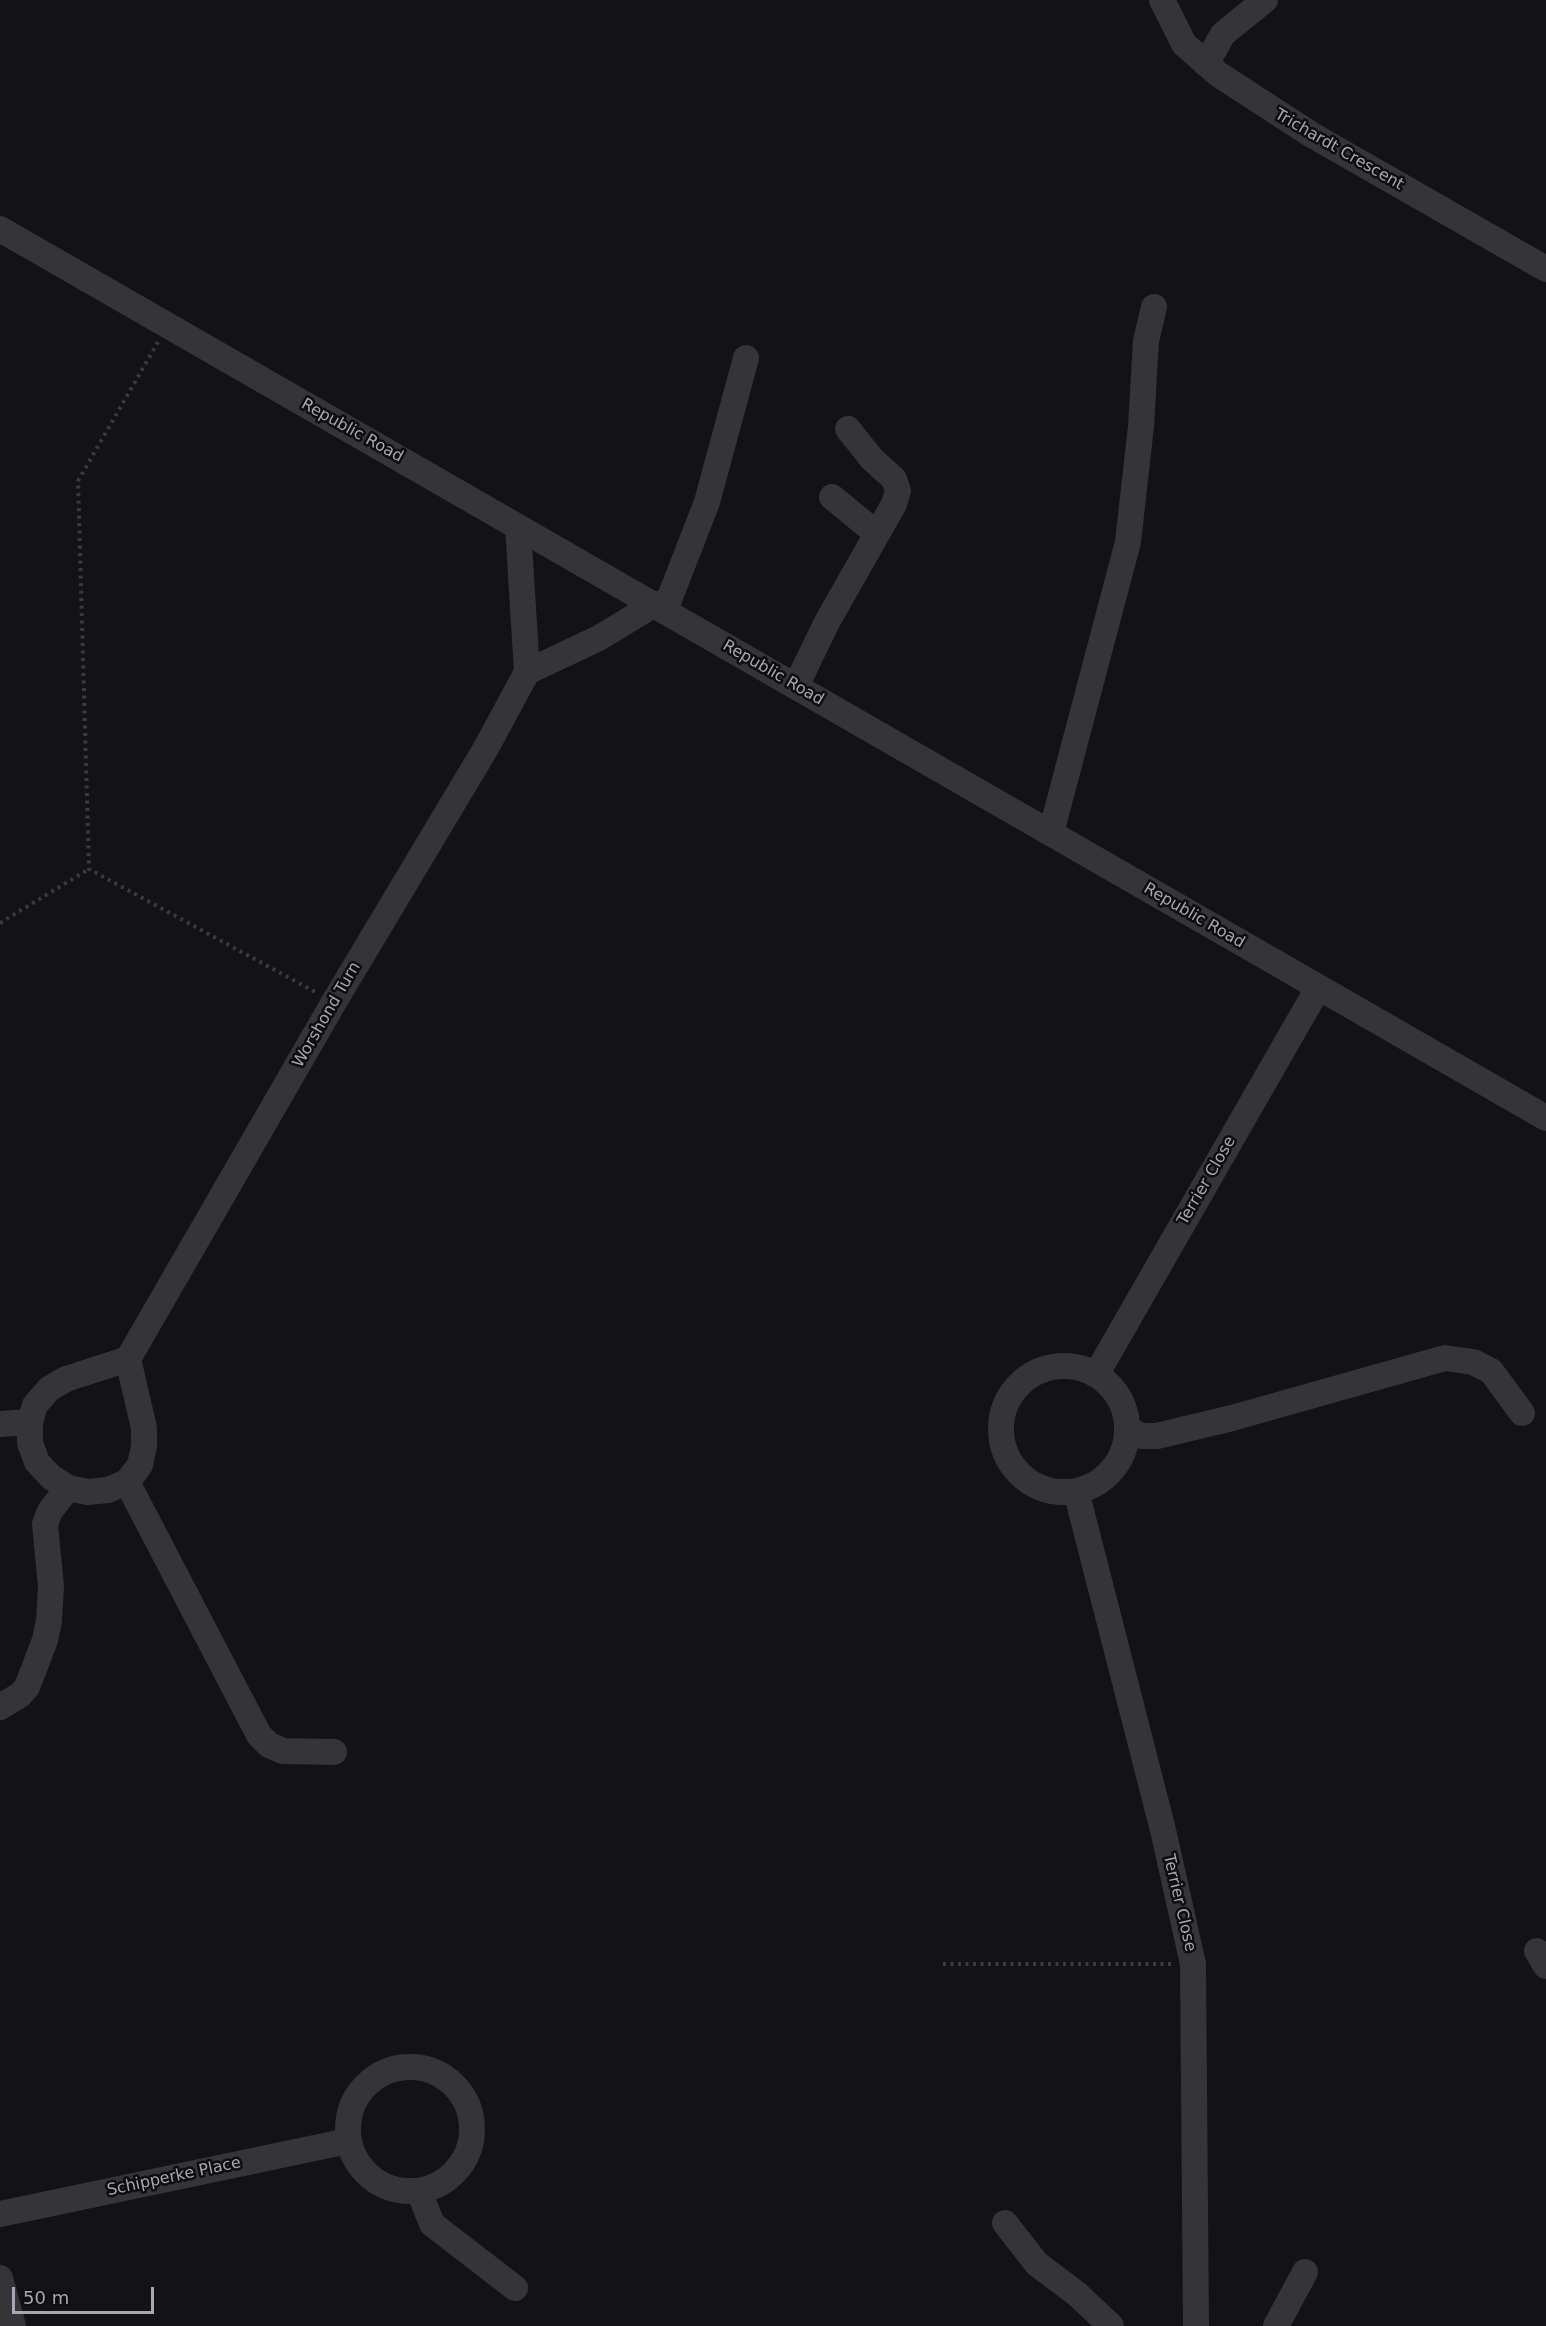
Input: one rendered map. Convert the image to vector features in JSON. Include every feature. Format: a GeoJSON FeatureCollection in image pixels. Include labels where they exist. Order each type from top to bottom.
{"type":"FeatureCollection","features":[{"type":"Feature","properties":{"kind":"street","name":"Trichardt Crescent"},"geometry":{"type":"LineString","coordinates":[[1162,0],[1184,44],[1206,64],[1267,108],[1546,269]]}},
{"type":"Feature","properties":{"kind":"street"},"geometry":{"type":"LineString","coordinates":[[1206,64],[1223,34],[1265,0]]}},
{"type":"Feature","properties":{"kind":"street","name":"Republic Road"},"geometry":{"type":"LineString","coordinates":[[0,229],[1546,1118]]}},
{"type":"Feature","properties":{"kind":"street"},"geometry":{"type":"LineString","coordinates":[[1051,834],[1128,542],[1141,426],[1146,341],[1154,307]]}},
{"type":"Feature","properties":{"kind":"street"},"geometry":{"type":"LineString","coordinates":[[518,527],[527,672],[660,607],[707,502],[746,358]]}},
{"type":"Feature","properties":{"kind":"street"},"geometry":{"type":"LineString","coordinates":[[796,686],[827,622],[877,534],[898,491],[894,479],[872,459],[848,429]]}},
{"type":"Feature","properties":{"kind":"street"},"geometry":{"type":"LineString","coordinates":[[832,497],[877,534]]}},
{"type":"Feature","properties":{"kind":"street","name":"Worshond Turn"},"geometry":{"type":"LineString","coordinates":[[128,1359],[334,1002],[486,748],[527,672]]}},
{"type":"Feature","properties":{"kind":"street","name":"Terrier Close"},"geometry":{"type":"LineString","coordinates":[[1096,1375],[1318,988]]}},
{"type":"Feature","properties":{"kind":"street"},"geometry":{"type":"LineString","coordinates":[[1127,1429],[1142,1436],[1157,1436],[1232,1418],[1445,1358],[1473,1362],[1491,1371],[1522,1413]]}},
{"type":"Feature","properties":{"kind":"street"},"geometry":{"type":"LineString","coordinates":[[128,1359],[141,1411],[144,1446],[140,1465],[126,1482],[96,1492],[68,1488],[51,1477],[37,1462],[30,1443],[30,1422],[35,1404],[49,1389],[66,1379],[128,1359]]}},
{"type":"Feature","properties":{"kind":"street"},"geometry":{"type":"LineString","coordinates":[[1064,1366],[1077,1367],[1096,1375],[1117,1395],[1125,1414],[1127,1429],[1124,1450],[1113,1469],[1096,1483],[1076,1491],[1043,1488],[1020,1473],[1006,1451],[1003,1418],[1006,1405],[1017,1388],[1038,1372],[1064,1366]]}},
{"type":"Feature","properties":{"kind":"street"},"geometry":{"type":"LineString","coordinates":[[0,1424],[30,1422]]}},
{"type":"Feature","properties":{"kind":"street"},"geometry":{"type":"LineString","coordinates":[[126,1482],[259,1735],[269,1745],[283,1751],[334,1752]]}},
{"type":"Feature","properties":{"kind":"street"},"geometry":{"type":"LineString","coordinates":[[0,1707],[20,1695],[27,1687],[45,1640],[49,1621],[51,1587],[45,1524],[50,1511],[68,1488]]}},
{"type":"Feature","properties":{"kind":"street","name":"Terrier Close"},"geometry":{"type":"LineString","coordinates":[[1076,1491],[1163,1830],[1193,1964],[1196,2063],[1196,2326]]}},
{"type":"Feature","properties":{"kind":"street"},"geometry":{"type":"LineString","coordinates":[[407,2067],[424,2068],[441,2075],[455,2086],[465,2101],[471,2118],[472,2136],[468,2153],[459,2169],[446,2181],[419,2191],[394,2190],[378,2183],[364,2172],[354,2157],[348,2140],[348,2123],[352,2106],[361,2090],[374,2078],[389,2070],[407,2067]]}},
{"type":"Feature","properties":{"kind":"street","name":"Schipperke Place"},"geometry":{"type":"LineString","coordinates":[[0,2214],[348,2140]]}},
{"type":"Feature","properties":{"kind":"street"},"geometry":{"type":"LineString","coordinates":[[419,2191],[432,2224],[515,2288]]}},
{"type":"Feature","properties":{"kind":"street"},"geometry":{"type":"LineString","coordinates":[[1005,2223],[1037,2264],[1077,2294],[1111,2326]]}},
{"type":"Feature","properties":{"kind":"street"},"geometry":{"type":"LineString","coordinates":[[1276,2326],[1305,2272]]}},
{"type":"Feature","properties":{"kind":"street"},"geometry":{"type":"LineString","coordinates":[[0,2278],[12,2326]]}},
{"type":"Feature","properties":{"kind":"path"},"geometry":{"type":"LineString","coordinates":[[89,869],[78,481],[168,326]]}},
{"type":"Feature","properties":{"kind":"path"},"geometry":{"type":"LineString","coordinates":[[0,923],[89,869]]}},
{"type":"Feature","properties":{"kind":"path"},"geometry":{"type":"LineString","coordinates":[[89,869],[334,1002]]}},
{"type":"Feature","properties":{"kind":"path"},"geometry":{"type":"LineString","coordinates":[[943,1964],[1076,1966],[1193,1964]]}}]}
